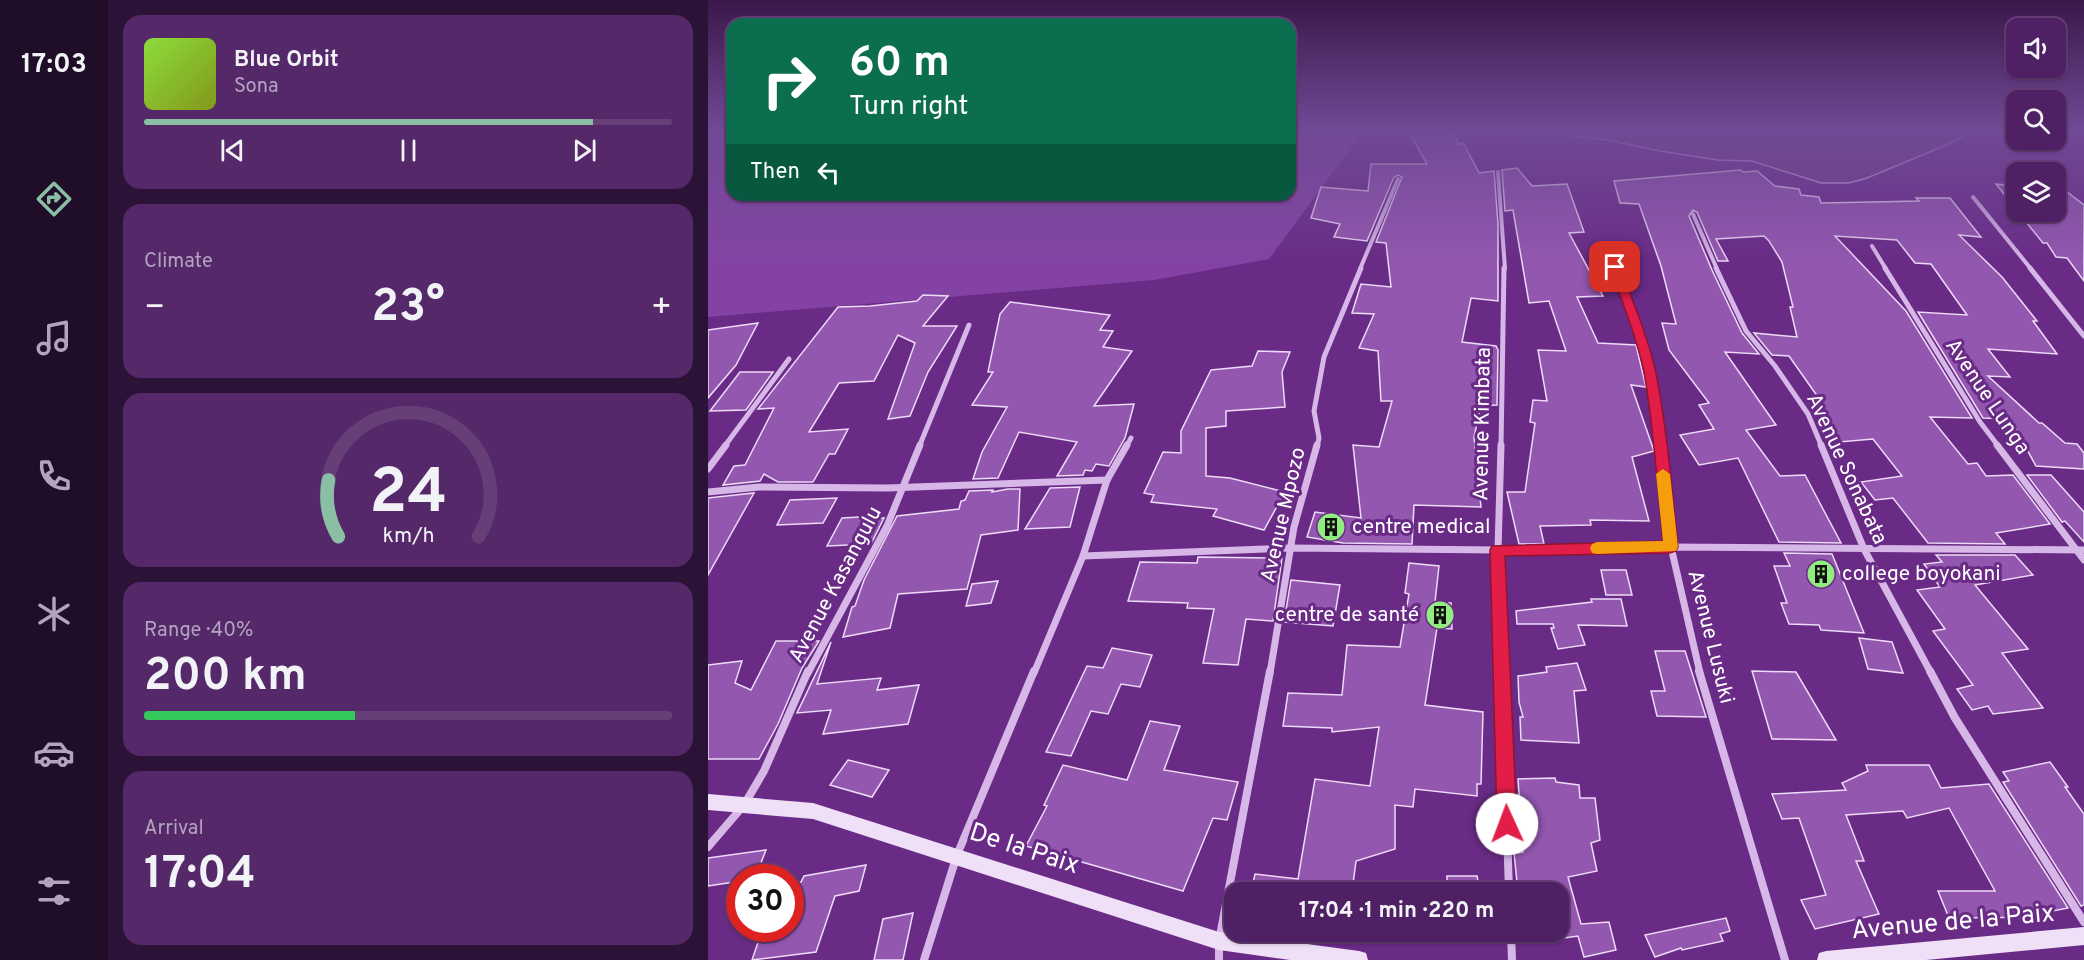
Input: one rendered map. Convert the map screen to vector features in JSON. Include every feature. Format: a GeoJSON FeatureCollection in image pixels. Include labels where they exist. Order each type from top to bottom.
{"type":"FeatureCollection","features":[{"type":"Feature","properties":{"kind":"street","name":"Avenue Kimbata"},"geometry":{"type":"LineString","coordinates":[[1498,175],[1505,276],[1497,550],[1509,882]]}},
{"type":"Feature","properties":{"kind":"street","name":"Avenue Mpozo"},"geometry":{"type":"LineString","coordinates":[[1219,960],[1219,941],[1276,640],[1290,548],[1319,438],[1314,411],[1324,357],[1398,179]]}},
{"type":"Feature","properties":{"kind":"street"},"geometry":{"type":"LineString","coordinates":[[1973,197],[2084,336]]}},
{"type":"Feature","properties":{"kind":"street","name":"Avenue Sonabata"},"geometry":{"type":"LineString","coordinates":[[1693,214],[1736,314],[1746,331],[1775,366],[1808,414],[1864,549],[1956,718],[2084,922]]}},
{"type":"Feature","properties":{"kind":"street","name":"Avenue Lunga"},"geometry":{"type":"LineString","coordinates":[[1872,246],[1980,422],[2084,561]]}},
{"type":"Feature","properties":{"kind":"street","name":"Avenue Lusuki"},"geometry":{"type":"LineString","coordinates":[[1607,249],[1644,349],[1650,373],[1660,438],[1670,547],[1689,634],[1785,960]]}},
{"type":"Feature","properties":{"kind":"street","name":"Avenue Kasangulu"},"geometry":{"type":"LineString","coordinates":[[708,847],[744,805],[764,771],[816,654],[887,526],[905,487],[969,325]]}},
{"type":"Feature","properties":{"kind":"street"},"geometry":{"type":"LineString","coordinates":[[708,468],[789,359]]}},
{"type":"Feature","properties":{"kind":"street"},"geometry":{"type":"LineString","coordinates":[[924,960],[957,855],[1083,556],[1107,480],[1131,438]]}},
{"type":"Feature","properties":{"kind":"street"},"geometry":{"type":"LineString","coordinates":[[708,492],[759,487],[905,487],[1107,480]]}},
{"type":"Feature","properties":{"kind":"street"},"geometry":{"type":"LineString","coordinates":[[1083,556],[1290,548],[1497,550],[1670,547],[2084,550]]}},
{"type":"Feature","properties":{"kind":"street","name":"De la Paix"},"geometry":{"type":"LineString","coordinates":[[708,802],[813,811],[957,855],[1219,941],[1359,960]]}},
{"type":"Feature","properties":{"kind":"street","name":"Avenue de la Paix"},"geometry":{"type":"LineString","coordinates":[[1826,960],[2084,936]]}},
{"type":"Feature","properties":{"kind":"street"},"geometry":{"type":"LineString","coordinates":[[1511,942],[1512,960]]}},
{"type":"Feature","properties":{"kind":"shaded area"},"geometry":{"type":"Polygon","coordinates":[[[708,175],[726,175],[726,201],[1296,201],[1296,175],[1331,175],[1269,259],[1154,280],[708,317],[708,175]]]}},
{"type":"Feature","properties":{"kind":"shaded area"},"geometry":{"type":"Polygon","coordinates":[[[1795,175],[1875,175],[1849,183],[1821,183],[1795,175]]]}},
{"type":"Feature","properties":{"kind":"building"},"geometry":{"type":"Polygon","coordinates":[[[1370,175],[1494,175],[1498,224],[1498,301],[1471,298],[1462,342],[1496,346],[1498,350],[1497,405],[1481,406],[1474,437],[1481,507],[1414,505],[1412,544],[1343,543],[1307,537],[1315,512],[1361,518],[1353,445],[1379,447],[1392,401],[1381,401],[1378,351],[1359,348],[1374,314],[1352,313],[1361,284],[1391,287],[1386,243],[1376,242],[1402,177],[1398,175],[1394,177],[1367,241],[1334,237],[1340,224],[1311,218],[1321,187],[1368,191],[1370,175]]]}},
{"type":"Feature","properties":{"kind":"building"},"geometry":{"type":"Polygon","coordinates":[[[1502,175],[1523,175],[1532,186],[1567,184],[1584,232],[1569,233],[1603,296],[1577,297],[1598,343],[1636,345],[1646,387],[1631,385],[1654,451],[1632,457],[1649,521],[1590,520],[1591,525],[1540,526],[1544,544],[1519,544],[1507,492],[1525,492],[1535,423],[1530,422],[1533,400],[1547,401],[1538,350],[1566,351],[1549,301],[1529,303],[1513,210],[1505,211],[1502,175]]]}},
{"type":"Feature","properties":{"kind":"building"},"geometry":{"type":"Polygon","coordinates":[[[1686,175],[1762,175],[1775,186],[1799,189],[1801,195],[1819,197],[1821,203],[1950,198],[1981,237],[1959,235],[2002,277],[2037,321],[2033,321],[2057,354],[1988,349],[2010,377],[1988,376],[2039,423],[2042,423],[2065,443],[2077,444],[2084,453],[2084,469],[2036,466],[2010,419],[1983,418],[1918,312],[1967,315],[1931,264],[1915,263],[1897,240],[1835,236],[1906,311],[1972,418],[1930,417],[1968,464],[1977,463],[1986,476],[2013,475],[2050,524],[1996,533],[2005,544],[1928,543],[1893,498],[1875,500],[1861,482],[1902,476],[1873,439],[1839,442],[1812,401],[1820,400],[1789,356],[1772,355],[1754,333],[1797,337],[1790,307],[1793,307],[1782,262],[1769,241],[1764,236],[1716,239],[1728,261],[1718,261],[1697,212],[1693,210],[1689,216],[1712,270],[1742,333],[1759,354],[1725,352],[1776,425],[1746,430],[1780,476],[1805,475],[1841,543],[1779,542],[1738,458],[1699,465],[1680,435],[1714,429],[1699,405],[1709,403],[1669,350],[1662,323],[1676,324],[1661,266],[1639,204],[1620,203],[1614,181],[1686,175]]]}},
{"type":"Feature","properties":{"kind":"building"},"geometry":{"type":"Polygon","coordinates":[[[1996,184],[2006,185],[2006,196],[1996,184]]]}},
{"type":"Feature","properties":{"kind":"building"},"geometry":{"type":"Polygon","coordinates":[[[2066,191],[2084,205],[2084,281],[2067,258],[2056,257],[2047,243],[2043,243],[2026,222],[2066,222],[2066,191]]]}},
{"type":"Feature","properties":{"kind":"building"},"geometry":{"type":"Polygon","coordinates":[[[923,295],[948,296],[923,326],[957,326],[928,372],[910,416],[888,419],[915,343],[898,335],[874,381],[839,383],[809,432],[848,429],[835,454],[829,454],[813,482],[778,482],[764,474],[760,481],[723,485],[734,466],[745,465],[774,408],[758,409],[838,307],[917,301],[923,295]]]}},
{"type":"Feature","properties":{"kind":"building"},"geometry":{"type":"Polygon","coordinates":[[[1010,302],[1110,315],[1100,330],[1113,331],[1103,347],[1132,351],[1094,406],[1134,404],[1125,438],[1109,466],[1096,464],[1092,471],[1085,470],[1083,475],[1057,476],[1077,442],[1019,432],[998,478],[973,479],[982,452],[1007,407],[972,405],[993,372],[988,372],[1000,314],[1010,302]]]}},
{"type":"Feature","properties":{"kind":"building"},"geometry":{"type":"Polygon","coordinates":[[[758,323],[736,365],[708,398],[708,330],[758,323]]]}},
{"type":"Feature","properties":{"kind":"building"},"geometry":{"type":"Polygon","coordinates":[[[1258,351],[1290,352],[1282,372],[1285,407],[1226,411],[1226,426],[1206,428],[1206,476],[1230,478],[1285,492],[1264,530],[1213,516],[1217,509],[1151,502],[1154,495],[1144,493],[1163,452],[1181,453],[1181,431],[1211,370],[1252,366],[1258,351]]]}},
{"type":"Feature","properties":{"kind":"building"},"geometry":{"type":"Polygon","coordinates":[[[740,372],[773,372],[746,410],[710,411],[740,372]]]}},
{"type":"Feature","properties":{"kind":"building"},"geometry":{"type":"Polygon","coordinates":[[[2027,475],[2051,475],[2084,512],[2084,542],[2065,521],[2062,522],[2027,475]]]}},
{"type":"Feature","properties":{"kind":"building"},"geometry":{"type":"Polygon","coordinates":[[[1080,487],[1070,527],[1025,529],[1050,488],[1080,487]]]}},
{"type":"Feature","properties":{"kind":"building"},"geometry":{"type":"Polygon","coordinates":[[[1020,489],[1018,530],[981,535],[967,589],[898,594],[890,628],[843,637],[852,607],[855,606],[864,580],[897,516],[959,509],[961,501],[965,500],[969,491],[993,490],[992,492],[1020,489]]]}},
{"type":"Feature","properties":{"kind":"building"},"geometry":{"type":"Polygon","coordinates":[[[754,493],[708,575],[708,498],[754,493]]]}},
{"type":"Feature","properties":{"kind":"building"},"geometry":{"type":"Polygon","coordinates":[[[837,498],[823,523],[777,525],[790,500],[837,498]]]}},
{"type":"Feature","properties":{"kind":"building"},"geometry":{"type":"Polygon","coordinates":[[[876,516],[874,519],[884,518],[871,544],[827,546],[842,518],[876,516]]]}},
{"type":"Feature","properties":{"kind":"building"},"geometry":{"type":"Polygon","coordinates":[[[1784,553],[1832,554],[1864,633],[1821,630],[1819,625],[1789,624],[1781,603],[1787,603],[1774,566],[1790,566],[1784,553]]]}},
{"type":"Feature","properties":{"kind":"building"},"geometry":{"type":"Polygon","coordinates":[[[1936,555],[2015,555],[2033,575],[1975,585],[2028,649],[2002,653],[2043,708],[1993,714],[1988,706],[1972,710],[1957,689],[1973,685],[1933,631],[1945,629],[1917,590],[1940,587],[1924,564],[1942,562],[1936,555]]]}},
{"type":"Feature","properties":{"kind":"building"},"geometry":{"type":"Polygon","coordinates":[[[1198,557],[1282,558],[1273,621],[1246,619],[1238,665],[1203,663],[1214,609],[1187,608],[1188,603],[1128,601],[1140,562],[1197,563],[1198,557]]]}},
{"type":"Feature","properties":{"kind":"building"},"geometry":{"type":"Polygon","coordinates":[[[1409,563],[1439,566],[1435,602],[1451,603],[1452,629],[1437,628],[1425,705],[1483,712],[1481,784],[1477,784],[1477,796],[1415,789],[1413,807],[1395,805],[1395,849],[1356,861],[1353,882],[1253,882],[1255,874],[1298,879],[1315,779],[1370,786],[1379,727],[1332,732],[1332,728],[1283,726],[1288,693],[1342,695],[1347,645],[1400,647],[1409,594],[1405,593],[1409,563]]]}},
{"type":"Feature","properties":{"kind":"building"},"geometry":{"type":"Polygon","coordinates":[[[1601,570],[1626,570],[1632,595],[1606,595],[1601,570]]]}},
{"type":"Feature","properties":{"kind":"building"},"geometry":{"type":"Polygon","coordinates":[[[1291,580],[1340,585],[1333,626],[1284,622],[1291,580]]]}},
{"type":"Feature","properties":{"kind":"building"},"geometry":{"type":"Polygon","coordinates":[[[998,581],[991,603],[966,606],[972,584],[998,581]]]}},
{"type":"Feature","properties":{"kind":"building"},"geometry":{"type":"Polygon","coordinates":[[[1591,599],[1621,599],[1627,626],[1578,625],[1585,645],[1558,649],[1551,628],[1554,628],[1553,624],[1517,624],[1516,611],[1592,602],[1591,599]]]}},
{"type":"Feature","properties":{"kind":"building"},"geometry":{"type":"Polygon","coordinates":[[[1859,638],[1892,642],[1903,673],[1868,669],[1859,638]]]}},
{"type":"Feature","properties":{"kind":"building"},"geometry":{"type":"Polygon","coordinates":[[[776,641],[819,641],[802,668],[778,724],[759,759],[708,759],[708,665],[742,661],[735,683],[751,690],[776,641]]]}},
{"type":"Feature","properties":{"kind":"building"},"geometry":{"type":"Polygon","coordinates":[[[831,642],[817,684],[881,678],[877,690],[919,685],[908,724],[823,734],[831,710],[797,713],[831,642]]]}},
{"type":"Feature","properties":{"kind":"building"},"geometry":{"type":"Polygon","coordinates":[[[1112,648],[1152,655],[1140,687],[1121,684],[1108,714],[1091,711],[1071,756],[1046,752],[1087,666],[1103,668],[1112,648]]]}},
{"type":"Feature","properties":{"kind":"building"},"geometry":{"type":"Polygon","coordinates":[[[1655,651],[1685,651],[1706,717],[1657,716],[1651,691],[1665,691],[1655,651]]]}},
{"type":"Feature","properties":{"kind":"building"},"geometry":{"type":"Polygon","coordinates":[[[1577,663],[1586,690],[1574,691],[1579,743],[1521,740],[1520,717],[1523,717],[1519,702],[1518,676],[1547,672],[1546,667],[1577,663]]]}},
{"type":"Feature","properties":{"kind":"building"},"geometry":{"type":"Polygon","coordinates":[[[1752,671],[1796,672],[1836,740],[1772,739],[1752,671]]]}},
{"type":"Feature","properties":{"kind":"building"},"geometry":{"type":"Polygon","coordinates":[[[1150,721],[1180,726],[1164,770],[1238,782],[1227,820],[1213,818],[1183,891],[1026,846],[1047,806],[1044,805],[1063,765],[1127,780],[1150,721]]]}},
{"type":"Feature","properties":{"kind":"building"},"geometry":{"type":"Polygon","coordinates":[[[848,760],[889,770],[872,797],[830,785],[848,760]]]}},
{"type":"Feature","properties":{"kind":"building"},"geometry":{"type":"Polygon","coordinates":[[[2050,762],[2084,814],[2084,905],[2081,906],[2003,782],[2009,781],[2003,772],[2050,762]]]}},
{"type":"Feature","properties":{"kind":"building"},"geometry":{"type":"Polygon","coordinates":[[[1866,765],[1929,765],[1941,788],[1989,784],[2068,908],[2047,912],[2049,917],[1949,918],[1938,891],[1995,891],[1949,808],[1907,818],[1903,811],[1846,815],[1864,861],[1856,861],[1879,914],[1815,929],[1801,900],[1826,895],[1799,818],[1782,819],[1772,794],[1846,790],[1842,783],[1868,771],[1866,765]]]}},
{"type":"Feature","properties":{"kind":"building"},"geometry":{"type":"Polygon","coordinates":[[[1555,778],[1556,782],[1579,785],[1580,798],[1595,798],[1600,840],[1591,843],[1597,871],[1568,877],[1581,924],[1609,922],[1616,950],[1584,957],[1578,936],[1569,937],[1569,882],[1517,882],[1514,853],[1523,852],[1518,779],[1555,778]]]}},
{"type":"Feature","properties":{"kind":"building"},"geometry":{"type":"Polygon","coordinates":[[[766,850],[760,864],[726,864],[726,883],[708,886],[708,858],[766,850]]]}},
{"type":"Feature","properties":{"kind":"building"},"geometry":{"type":"Polygon","coordinates":[[[866,865],[859,891],[835,896],[816,952],[752,960],[758,942],[804,942],[804,876],[866,865]]]}},
{"type":"Feature","properties":{"kind":"building"},"geometry":{"type":"Polygon","coordinates":[[[1447,876],[1477,876],[1478,882],[1447,882],[1447,876]]]}},
{"type":"Feature","properties":{"kind":"building"},"geometry":{"type":"Polygon","coordinates":[[[913,913],[903,960],[874,960],[883,919],[913,913]]]}},
{"type":"Feature","properties":{"kind":"building"},"geometry":{"type":"Polygon","coordinates":[[[1726,918],[1730,931],[1720,934],[1723,941],[1682,950],[1681,948],[1655,957],[1645,935],[1726,918]]]}},
{"type":"Feature","properties":{"kind":"slow traffic"},"geometry":{"type":"LineString","coordinates":[[1597,548],[1670,547],[1663,474]]}},
{"type":"Feature","properties":{"kind":"place","name":"centre medical"},"geometry":{"type":"Point","coordinates":[1331,527]}},
{"type":"Feature","properties":{"kind":"place","name":"college boyokani"},"geometry":{"type":"Point","coordinates":[1821,574]}},
{"type":"Feature","properties":{"kind":"place","name":"centre de santé"},"geometry":{"type":"Point","coordinates":[1440,615]}},
{"type":"Feature","properties":{"kind":"route"},"geometry":{"type":"LineString","coordinates":[[1507,824],[1497,550],[1670,547],[1660,438],[1650,373],[1644,349],[1615,267]]}}]}
